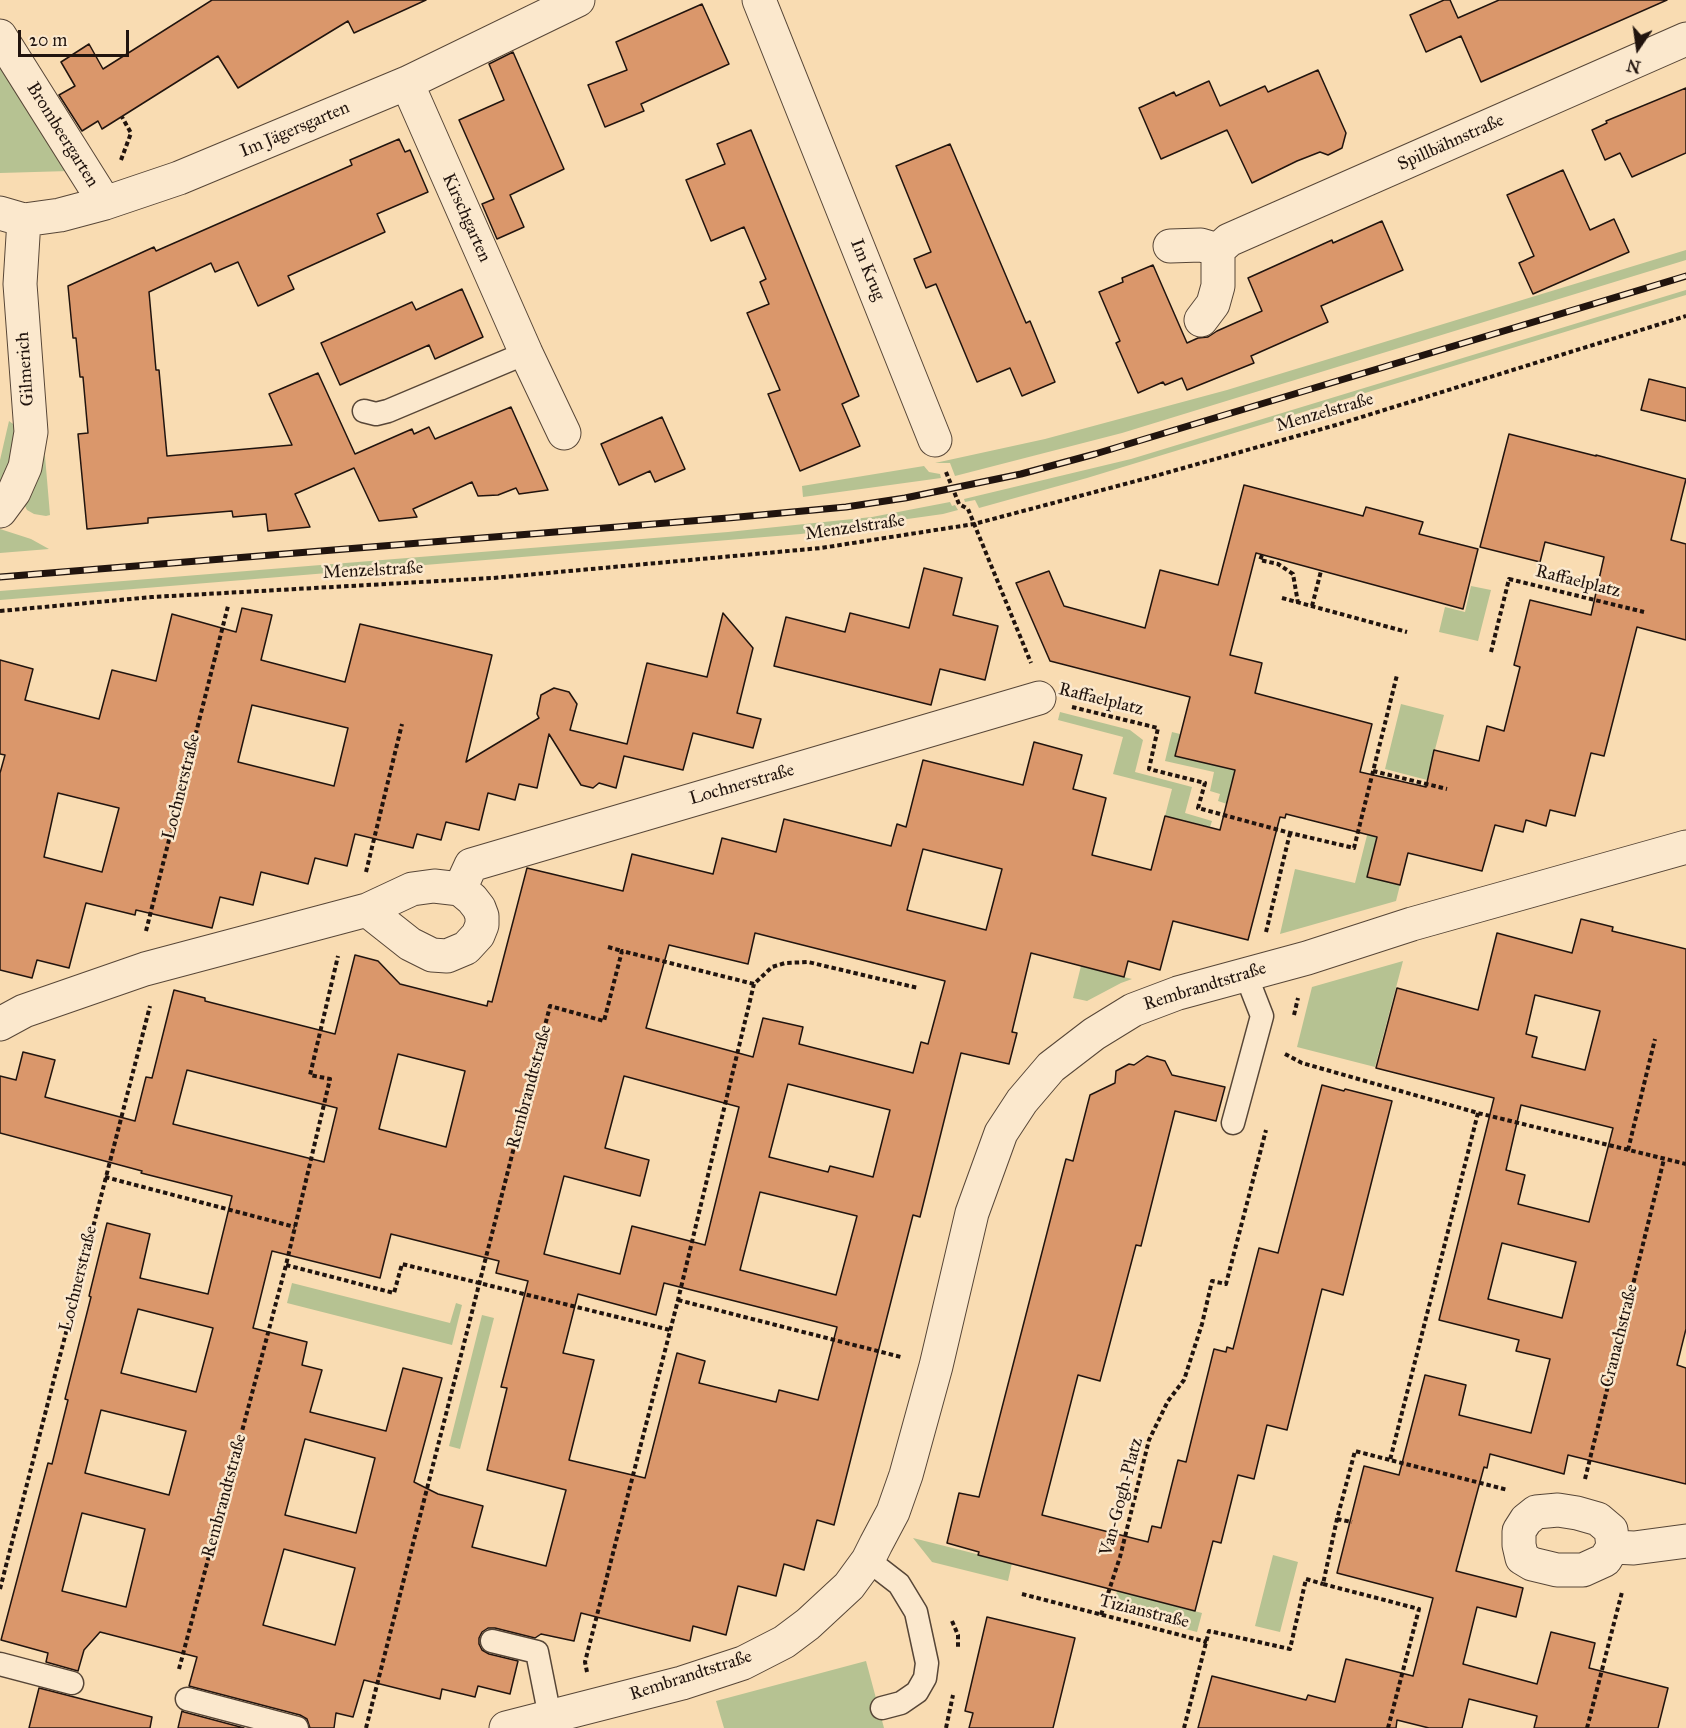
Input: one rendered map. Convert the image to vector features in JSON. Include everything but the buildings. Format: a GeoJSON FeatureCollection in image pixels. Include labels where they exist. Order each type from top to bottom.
{"type":"FeatureCollection","features":[{"type":"Feature","properties":{"kind":"street","name":"Im Jägersgarten"},"geometry":{"type":"LineString","coordinates":[[12,217],[60,215],[179,178],[406,83],[578,0]]}},
{"type":"Feature","properties":{"kind":"street","name":"Im Krug"},"geometry":{"type":"LineString","coordinates":[[759,0],[935,440]]}},
{"type":"Feature","properties":{"kind":"street","name":"Brombeergarten"},"geometry":{"type":"LineString","coordinates":[[0,36],[118,198]]}},
{"type":"Feature","properties":{"kind":"street","name":"Spillbähnstraße"},"geometry":{"type":"LineString","coordinates":[[1218,250],[1229,240],[1686,39]]}},
{"type":"Feature","properties":{"kind":"street","name":"Kirschgarten"},"geometry":{"type":"LineString","coordinates":[[406,83],[564,433]]}},
{"type":"Feature","properties":{"kind":"street","name":"Gilmerich"},"geometry":{"type":"LineString","coordinates":[[0,511],[14,492],[25,467],[31,432],[20,284],[12,217]]}},
{"type":"Feature","properties":{"kind":"street"},"geometry":{"type":"LineString","coordinates":[[1170,246],[1200,245],[1218,250],[1218,286],[1214,304],[1201,320]]}},
{"type":"Feature","properties":{"kind":"street","name":"Lochnerstraße"},"geometry":{"type":"LineString","coordinates":[[460,889],[471,865],[1039,698]]}},
{"type":"Feature","properties":{"kind":"street","name":"Rembrandtstraße"},"geometry":{"type":"LineString","coordinates":[[506,1728],[682,1683],[742,1663],[784,1642],[808,1624],[849,1586],[868,1560],[893,1512],[903,1484],[936,1366],[972,1213],[1001,1133],[1022,1101],[1051,1067],[1113,1021],[1133,1010],[1178,993],[1686,847]]}},
{"type":"Feature","properties":{"kind":"street"},"geometry":{"type":"LineString","coordinates":[[0,1024],[24,1011],[145,969],[357,912],[412,890],[434,886],[460,889],[479,908],[482,925],[472,944],[460,952],[447,956],[432,955],[357,912]]}},
{"type":"Feature","properties":{"kind":"street"},"geometry":{"type":"LineString","coordinates":[[1623,1547],[1611,1530],[1598,1519],[1558,1510],[1536,1512],[1526,1520],[1520,1531],[1519,1545],[1522,1558],[1532,1564],[1557,1570],[1582,1570],[1605,1560],[1623,1547],[1686,1541]]}},
{"type":"Feature","properties":{"kind":"lane"},"geometry":{"type":"LineString","coordinates":[[364,411],[376,414],[388,411],[526,353]]}},
{"type":"Feature","properties":{"kind":"lane"},"geometry":{"type":"LineString","coordinates":[[1233,1124],[1262,1016],[1257,972]]}},
{"type":"Feature","properties":{"kind":"lane"},"geometry":{"type":"LineString","coordinates":[[868,1560],[899,1584],[916,1612],[927,1663],[925,1678],[917,1692],[901,1703],[882,1708]]}},
{"type":"Feature","properties":{"kind":"lane"},"geometry":{"type":"LineString","coordinates":[[492,1641],[537,1652],[550,1717]]}},
{"type":"Feature","properties":{"kind":"lane"},"geometry":{"type":"LineString","coordinates":[[0,1664],[72,1683]]}},
{"type":"Feature","properties":{"kind":"lane"},"geometry":{"type":"LineString","coordinates":[[187,1699],[297,1728]]}},
{"type":"Feature","properties":{"kind":"path"},"geometry":{"type":"LineString","coordinates":[[118,198],[120,164],[131,134],[122,117]]}},
{"type":"Feature","properties":{"kind":"path","name":"Menzelstraße"},"geometry":{"type":"LineString","coordinates":[[0,611],[152,597],[541,574],[821,548],[974,524],[1324,428],[1686,316]]}},
{"type":"Feature","properties":{"kind":"path"},"geometry":{"type":"LineString","coordinates":[[935,440],[930,467],[933,470],[941,469],[947,472],[959,504],[968,509],[974,524]]}},
{"type":"Feature","properties":{"kind":"path","name":"Raffaelplatz"},"geometry":{"type":"LineString","coordinates":[[974,524],[1036,673],[1039,698],[1158,728],[1149,769],[1205,783],[1198,808],[1354,848],[1396,675]]}},
{"type":"Feature","properties":{"kind":"path"},"geometry":{"type":"LineString","coordinates":[[1262,555],[1260,560],[1278,564],[1293,574],[1298,603]]}},
{"type":"Feature","properties":{"kind":"path"},"geometry":{"type":"LineString","coordinates":[[1312,606],[1321,571]]}},
{"type":"Feature","properties":{"kind":"path","name":"Raffaelplatz"},"geometry":{"type":"LineString","coordinates":[[1491,652],[1509,579],[1644,612]]}},
{"type":"Feature","properties":{"kind":"path"},"geometry":{"type":"LineString","coordinates":[[1282,598],[1407,632]]}},
{"type":"Feature","properties":{"kind":"path","name":"Lochnerstraße"},"geometry":{"type":"LineString","coordinates":[[0,1589],[153,995],[145,969],[145,937],[228,606]]}},
{"type":"Feature","properties":{"kind":"path"},"geometry":{"type":"LineString","coordinates":[[357,912],[402,724]]}},
{"type":"Feature","properties":{"kind":"path"},"geometry":{"type":"LineString","coordinates":[[1373,771],[1447,789]]}},
{"type":"Feature","properties":{"kind":"path"},"geometry":{"type":"LineString","coordinates":[[1257,972],[1290,833]]}},
{"type":"Feature","properties":{"kind":"path","name":"Rembrandtstraße"},"geometry":{"type":"LineString","coordinates":[[178,1673],[286,1264],[330,1079],[310,1075],[357,912]]}},
{"type":"Feature","properties":{"kind":"path"},"geometry":{"type":"LineString","coordinates":[[608,947],[754,984]]}},
{"type":"Feature","properties":{"kind":"path","name":"Rembrandtstraße"},"geometry":{"type":"LineString","coordinates":[[366,1728],[550,1006],[604,1021],[622,951]]}},
{"type":"Feature","properties":{"kind":"path"},"geometry":{"type":"LineString","coordinates":[[594,1705],[585,1662],[678,1300],[754,984],[772,967],[785,963],[808,962],[918,988]]}},
{"type":"Feature","properties":{"kind":"path"},"geometry":{"type":"LineString","coordinates":[[1628,1150],[1655,1039]]}},
{"type":"Feature","properties":{"kind":"path"},"geometry":{"type":"LineString","coordinates":[[1285,1054],[1302,1063],[1478,1113],[1686,1164]]}},
{"type":"Feature","properties":{"kind":"path"},"geometry":{"type":"LineString","coordinates":[[1390,1460],[1478,1113]]}},
{"type":"Feature","properties":{"kind":"path","name":"Cranachstraße"},"geometry":{"type":"LineString","coordinates":[[1577,1513],[1664,1159]]}},
{"type":"Feature","properties":{"kind":"path"},"geometry":{"type":"LineString","coordinates":[[105,1177],[295,1227]]}},
{"type":"Feature","properties":{"kind":"path"},"geometry":{"type":"LineString","coordinates":[[286,1264],[394,1293],[402,1264],[670,1330]]}},
{"type":"Feature","properties":{"kind":"path","name":"Van-Gogh-Platz"},"geometry":{"type":"LineString","coordinates":[[1101,1615],[1120,1557],[1149,1440],[1168,1401],[1184,1380],[1202,1324],[1212,1281],[1226,1284]]}},
{"type":"Feature","properties":{"kind":"path"},"geometry":{"type":"LineString","coordinates":[[678,1300],[936,1366]]}},
{"type":"Feature","properties":{"kind":"path"},"geometry":{"type":"LineString","coordinates":[[1323,1584],[1355,1451],[1518,1492],[1536,1512]]}},
{"type":"Feature","properties":{"kind":"path"},"geometry":{"type":"LineString","coordinates":[[1337,1519],[1352,1522]]}},
{"type":"Feature","properties":{"kind":"path"},"geometry":{"type":"LineString","coordinates":[[1587,1728],[1623,1547]]}},
{"type":"Feature","properties":{"kind":"path"},"geometry":{"type":"LineString","coordinates":[[1207,1642],[1209,1631],[1290,1649],[1306,1580],[1419,1609],[1388,1728]]}},
{"type":"Feature","properties":{"kind":"path","name":"Tizianstraße"},"geometry":{"type":"LineString","coordinates":[[1022,1594],[1207,1642],[1184,1728]]}},
{"type":"Feature","properties":{"kind":"green space"},"geometry":{"type":"Polygon","coordinates":[[[0,60],[69,171],[0,173],[0,60]]]}},
{"type":"Feature","properties":{"kind":"green space"},"geometry":{"type":"Polygon","coordinates":[[[1686,250],[1686,260],[1122,433],[955,476],[950,463],[935,463],[1045,439],[1227,390],[1686,250]]]}},
{"type":"Feature","properties":{"kind":"green space"},"geometry":{"type":"Polygon","coordinates":[[[1686,290],[1686,295],[1087,478],[979,508],[975,500],[965,502],[964,499],[1131,459],[1686,290]]]}},
{"type":"Feature","properties":{"kind":"green space"},"geometry":{"type":"Polygon","coordinates":[[[9,421],[20,429],[17,456],[0,487],[0,460],[9,421]]]}},
{"type":"Feature","properties":{"kind":"green space"},"geometry":{"type":"Polygon","coordinates":[[[42,453],[45,456],[50,515],[46,516],[34,514],[27,510],[24,504],[42,453]]]}},
{"type":"Feature","properties":{"kind":"green space"},"geometry":{"type":"Polygon","coordinates":[[[924,466],[929,472],[940,474],[941,478],[803,497],[802,486],[924,466]]]}},
{"type":"Feature","properties":{"kind":"green space"},"geometry":{"type":"Polygon","coordinates":[[[950,502],[958,510],[801,534],[0,600],[0,591],[728,532],[872,517],[950,502]]]}},
{"type":"Feature","properties":{"kind":"green space"},"geometry":{"type":"Polygon","coordinates":[[[0,529],[31,539],[49,549],[0,553],[0,529]]]}},
{"type":"Feature","properties":{"kind":"green space"},"geometry":{"type":"Polygon","coordinates":[[[1471,586],[1491,590],[1478,641],[1439,632],[1445,607],[1465,612],[1471,586]]]}},
{"type":"Feature","properties":{"kind":"green space"},"geometry":{"type":"Polygon","coordinates":[[[1401,704],[1444,715],[1427,780],[1385,769],[1401,704]]]}},
{"type":"Feature","properties":{"kind":"green space"},"geometry":{"type":"Polygon","coordinates":[[[1060,712],[1130,730],[1143,740],[1135,772],[1192,787],[1185,813],[1212,821],[1210,827],[1165,816],[1172,789],[1113,774],[1123,737],[1058,720],[1060,712]]]}},
{"type":"Feature","properties":{"kind":"green space"},"geometry":{"type":"Polygon","coordinates":[[[1172,732],[1180,734],[1175,756],[1235,770],[1227,804],[1218,801],[1220,794],[1210,791],[1214,772],[1165,761],[1172,732]]]}},
{"type":"Feature","properties":{"kind":"green space"},"geometry":{"type":"Polygon","coordinates":[[[1382,776],[1393,779],[1400,885],[1396,901],[1280,934],[1295,869],[1355,883],[1382,776]]]}},
{"type":"Feature","properties":{"kind":"green space"},"geometry":{"type":"Polygon","coordinates":[[[1403,961],[1375,1067],[1297,1047],[1312,987],[1403,961]]]}},
{"type":"Feature","properties":{"kind":"green space"},"geometry":{"type":"Polygon","coordinates":[[[1081,966],[1132,979],[1087,1001],[1073,998],[1081,966]]]}},
{"type":"Feature","properties":{"kind":"green space"},"geometry":{"type":"Polygon","coordinates":[[[292,1283],[450,1323],[456,1303],[462,1305],[452,1345],[287,1303],[292,1283]]]}},
{"type":"Feature","properties":{"kind":"green space"},"geometry":{"type":"Polygon","coordinates":[[[482,1315],[494,1318],[460,1449],[449,1446],[482,1315]]]}},
{"type":"Feature","properties":{"kind":"green space"},"geometry":{"type":"Polygon","coordinates":[[[913,1538],[1012,1563],[1008,1581],[932,1562],[913,1538]]]}},
{"type":"Feature","properties":{"kind":"green space"},"geometry":{"type":"Polygon","coordinates":[[[1273,1555],[1298,1562],[1280,1632],[1255,1626],[1273,1555]]]}},
{"type":"Feature","properties":{"kind":"green space"},"geometry":{"type":"Polygon","coordinates":[[[1117,1591],[1202,1613],[1197,1632],[1113,1610],[1117,1591]]]}},
{"type":"Feature","properties":{"kind":"green space"},"geometry":{"type":"Polygon","coordinates":[[[866,1661],[884,1728],[724,1728],[716,1701],[866,1661]]]}},
{"type":"Feature","properties":{"kind":"railway"},"geometry":{"type":"LineString","coordinates":[[0,577],[728,518],[846,507],[905,498],[1021,474],[1095,454],[1686,276]]}}]}
